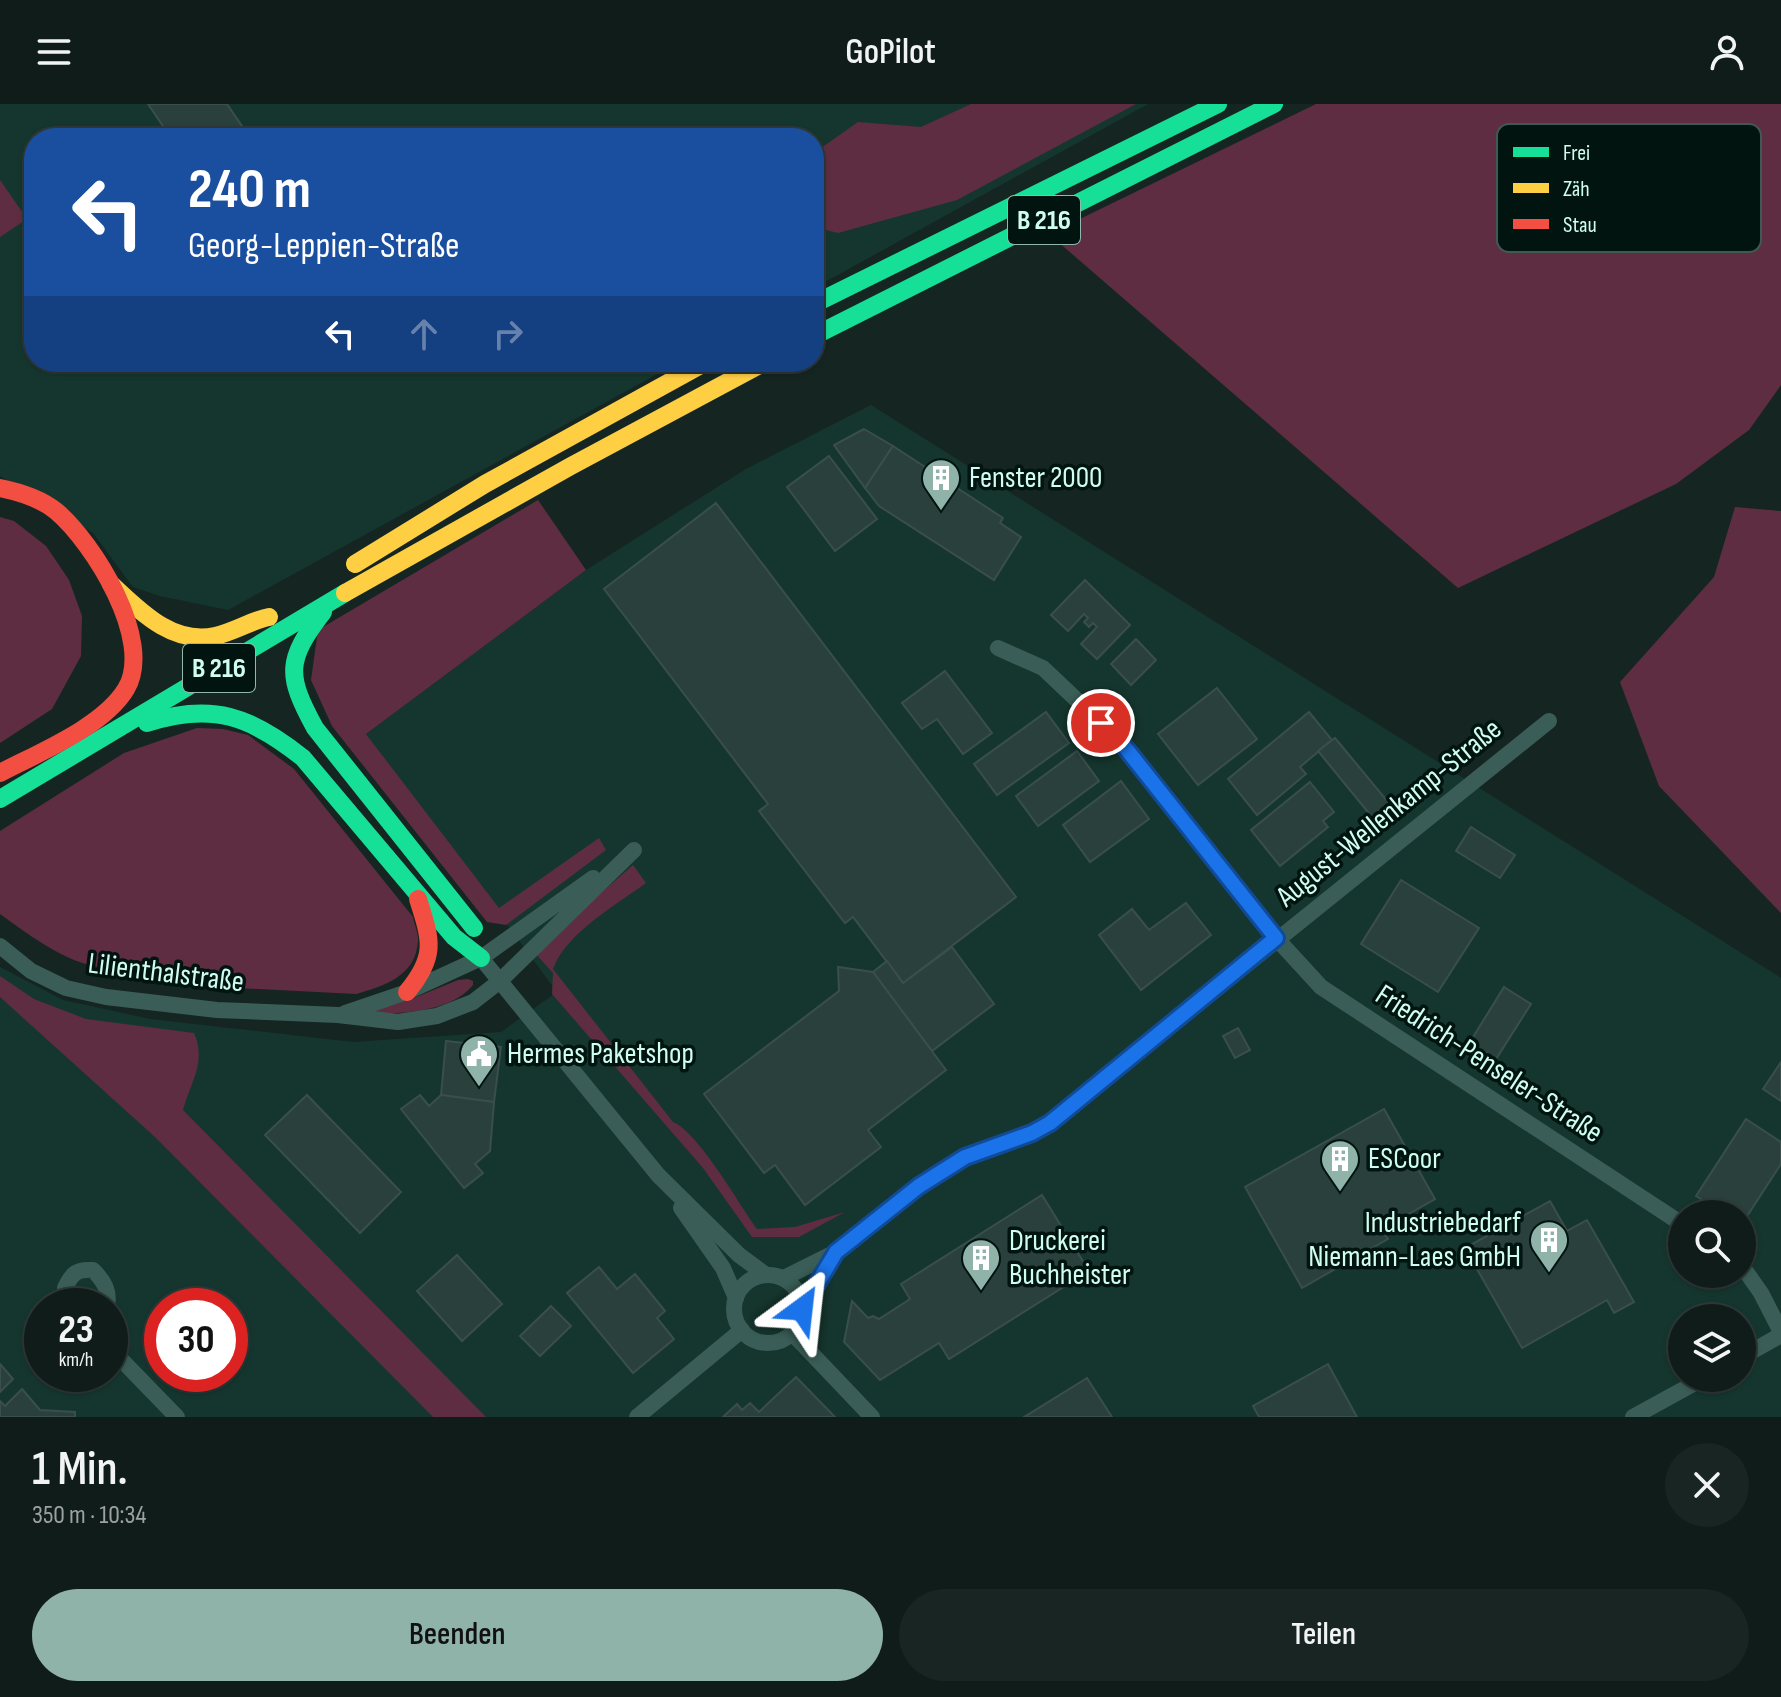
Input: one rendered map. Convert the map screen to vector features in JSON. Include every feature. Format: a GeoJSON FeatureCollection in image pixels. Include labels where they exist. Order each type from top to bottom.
{"type":"FeatureCollection","features":[{"type":"Feature","properties":{"kind":"main road","name":"B 216"},"geometry":{"type":"LineString","coordinates":[[824,299],[1218,104]]}},
{"type":"Feature","properties":{"kind":"main road","name":"B 216"},"geometry":{"type":"LineString","coordinates":[[824,331],[1274,104]]}},
{"type":"Feature","properties":{"kind":"main road"},"geometry":{"type":"LineString","coordinates":[[337,576],[485,484],[688,372]]}},
{"type":"Feature","properties":{"kind":"main road","name":"B 216"},"geometry":{"type":"LineString","coordinates":[[0,773],[104,725],[332,601],[629,433],[746,372]]}},
{"type":"Feature","properties":{"kind":"main road"},"geometry":{"type":"LineString","coordinates":[[0,488],[21,491],[56,511],[81,539],[111,584],[130,634],[135,657],[132,676],[104,725],[129,731],[164,716],[194,711],[224,713],[253,722],[278,736],[303,758],[454,937],[481,958]]}},
{"type":"Feature","properties":{"kind":"main road","name":"B 216"},"geometry":{"type":"LineString","coordinates":[[111,584],[154,624],[193,638],[216,636],[276,613],[208,653]]}},
{"type":"Feature","properties":{"kind":"main road"},"geometry":{"type":"LineString","coordinates":[[332,601],[297,647],[292,668],[296,694],[315,728],[475,929],[481,958]]}},
{"type":"Feature","properties":{"kind":"main road","name":"B 216"},"geometry":{"type":"LineString","coordinates":[[0,799],[104,725],[146,690]]}},
{"type":"Feature","properties":{"kind":"main road"},"geometry":{"type":"LineString","coordinates":[[407,992],[427,963],[429,949],[430,933],[416,892]]}},
{"type":"Feature","properties":{"kind":"street","name":"Friedrich-Penseler-Straße"},"geometry":{"type":"LineString","coordinates":[[998,648],[1043,668],[1120,741],[1276,938],[1321,987],[1668,1215]]}},
{"type":"Feature","properties":{"kind":"street","name":"August-Wellenkamp-Straße"},"geometry":{"type":"LineString","coordinates":[[784,1278],[836,1252],[941,1170],[965,1157],[1032,1133],[1050,1123],[1549,721]]}},
{"type":"Feature","properties":{"kind":"street","name":"Lilienthalstraße"},"geometry":{"type":"LineString","coordinates":[[0,946],[31,971],[66,988],[106,997],[217,1010],[338,1015],[398,1022],[437,1016],[473,1002],[500,981],[634,850],[481,958],[407,992],[338,1015]]}},
{"type":"Feature","properties":{"kind":"street"},"geometry":{"type":"LineString","coordinates":[[481,958],[658,1175],[739,1255],[766,1275],[784,1278],[794,1286],[800,1296],[801,1317],[792,1333],[772,1342],[751,1338],[742,1330],[734,1310],[736,1298],[747,1282],[766,1275]]}},
{"type":"Feature","properties":{"kind":"street"},"geometry":{"type":"LineString","coordinates":[[658,1175],[723,1268],[736,1298]]}},
{"type":"Feature","properties":{"kind":"street","name":"August-Wellenkamp-Straße"},"geometry":{"type":"LineString","coordinates":[[802,1309],[836,1252]]}},
{"type":"Feature","properties":{"kind":"street"},"geometry":{"type":"LineString","coordinates":[[65,1288],[70,1276],[80,1270],[93,1270],[106,1288]]}},
{"type":"Feature","properties":{"kind":"street"},"geometry":{"type":"LineString","coordinates":[[1756,1286],[1781,1334],[1756,1349]]}},
{"type":"Feature","properties":{"kind":"street"},"geometry":{"type":"LineString","coordinates":[[637,1417],[742,1330]]}},
{"type":"Feature","properties":{"kind":"street"},"geometry":{"type":"LineString","coordinates":[[792,1333],[872,1417]]}},
{"type":"Feature","properties":{"kind":"street"},"geometry":{"type":"LineString","coordinates":[[128,1367],[177,1417]]}},
{"type":"Feature","properties":{"kind":"street"},"geometry":{"type":"LineString","coordinates":[[1633,1417],[1679,1392]]}},
{"type":"Feature","properties":{"kind":"shaded area"},"geometry":{"type":"Polygon","coordinates":[[[0,104],[1148,104],[824,282],[824,128],[24,128],[24,372],[661,372],[228,610],[133,587],[93,533],[0,476],[0,104]]]}},
{"type":"Feature","properties":{"kind":"shaded area"},"geometry":{"type":"Polygon","coordinates":[[[971,104],[1136,104],[957,200],[838,233],[824,230],[824,146],[858,122],[921,127],[971,104]]]}},
{"type":"Feature","properties":{"kind":"shaded area"},"geometry":{"type":"Polygon","coordinates":[[[1316,104],[1781,104],[1781,385],[1749,430],[1676,484],[1458,588],[1049,234],[1316,104]]]}},
{"type":"Feature","properties":{"kind":"shaded area"},"geometry":{"type":"Polygon","coordinates":[[[0,180],[24,215],[24,221],[0,237],[0,180]]]}},
{"type":"Feature","properties":{"kind":"shaded area"},"geometry":{"type":"Polygon","coordinates":[[[871,405],[1781,978],[1781,1417],[0,1417],[0,967],[63,1000],[150,1019],[353,1042],[501,1032],[557,992],[366,734],[586,570],[746,469],[871,405]]]}},
{"type":"Feature","properties":{"kind":"shaded area"},"geometry":{"type":"Polygon","coordinates":[[[538,500],[586,570],[366,734],[499,908],[599,838],[606,850],[506,925],[487,922],[332,726],[311,680],[318,630],[538,500]]]}},
{"type":"Feature","properties":{"kind":"shaded area"},"geometry":{"type":"Polygon","coordinates":[[[1735,507],[1781,511],[1781,913],[1659,786],[1620,682],[1714,577],[1735,507]]]}},
{"type":"Feature","properties":{"kind":"shaded area"},"geometry":{"type":"Polygon","coordinates":[[[0,517],[14,521],[46,546],[69,580],[82,616],[81,656],[52,709],[0,743],[0,517]]]}},
{"type":"Feature","properties":{"kind":"shaded area"},"geometry":{"type":"Polygon","coordinates":[[[197,728],[223,729],[248,735],[294,769],[413,917],[418,935],[416,953],[397,978],[356,994],[179,985],[148,974],[80,962],[44,944],[0,914],[0,831],[124,753],[197,728]]]}},
{"type":"Feature","properties":{"kind":"shaded area"},"geometry":{"type":"Polygon","coordinates":[[[633,865],[646,883],[580,932],[559,956],[553,969],[673,1122],[683,1128],[706,1154],[757,1229],[795,1227],[845,1212],[799,1237],[752,1237],[703,1168],[552,994],[553,973],[534,952],[633,865]]]}},
{"type":"Feature","properties":{"kind":"shaded area"},"geometry":{"type":"Polygon","coordinates":[[[0,976],[34,999],[86,1019],[194,1033],[198,1044],[198,1063],[183,1110],[486,1417],[433,1417],[155,1137],[0,997],[0,976]]]}},
{"type":"Feature","properties":{"kind":"shaded area"},"geometry":{"type":"Polygon","coordinates":[[[458,980],[473,981],[473,985],[463,995],[436,1007],[360,1014],[409,1000],[458,980]]]}},
{"type":"Feature","properties":{"kind":"building"},"geometry":{"type":"Polygon","coordinates":[[[148,104],[227,104],[243,128],[164,128],[148,104]]]}},
{"type":"Feature","properties":{"kind":"building","name":"Fenster 2000"},"geometry":{"type":"Polygon","coordinates":[[[864,429],[893,446],[865,488],[834,445],[864,429]]]}},
{"type":"Feature","properties":{"kind":"building","name":"Fenster 2000"},"geometry":{"type":"Polygon","coordinates":[[[893,446],[1003,518],[1000,523],[1021,537],[994,580],[879,506],[865,488],[893,446]]]}},
{"type":"Feature","properties":{"kind":"building"},"geometry":{"type":"Polygon","coordinates":[[[829,456],[877,519],[835,551],[787,487],[829,456]]]}},
{"type":"Feature","properties":{"kind":"building"},"geometry":{"type":"Polygon","coordinates":[[[716,503],[1016,897],[903,983],[853,917],[845,923],[759,811],[768,804],[604,589],[716,503]]]}},
{"type":"Feature","properties":{"kind":"building"},"geometry":{"type":"Polygon","coordinates":[[[1085,580],[1130,625],[1097,659],[1081,644],[1097,627],[1093,623],[1089,627],[1084,622],[1088,618],[1084,614],[1068,631],[1051,615],[1085,580]]]}},
{"type":"Feature","properties":{"kind":"building"},"geometry":{"type":"Polygon","coordinates":[[[1136,639],[1156,660],[1131,685],[1111,664],[1136,639]]]}},
{"type":"Feature","properties":{"kind":"building"},"geometry":{"type":"Polygon","coordinates":[[[945,671],[992,733],[963,754],[937,719],[922,729],[902,703],[945,671]]]}},
{"type":"Feature","properties":{"kind":"building"},"geometry":{"type":"Polygon","coordinates":[[[1217,688],[1257,739],[1198,785],[1158,734],[1217,688]]]}},
{"type":"Feature","properties":{"kind":"building"},"geometry":{"type":"Polygon","coordinates":[[[1046,712],[1069,743],[997,795],[974,764],[1046,712]]]}},
{"type":"Feature","properties":{"kind":"building"},"geometry":{"type":"Polygon","coordinates":[[[1309,712],[1332,740],[1300,767],[1306,774],[1257,815],[1228,779],[1309,712]]]}},
{"type":"Feature","properties":{"kind":"building"},"geometry":{"type":"Polygon","coordinates":[[[1335,738],[1398,814],[1381,828],[1318,751],[1335,738]]]}},
{"type":"Feature","properties":{"kind":"building"},"geometry":{"type":"Polygon","coordinates":[[[1077,751],[1099,781],[1038,826],[1016,796],[1077,751]]]}},
{"type":"Feature","properties":{"kind":"building"},"geometry":{"type":"Polygon","coordinates":[[[1121,781],[1149,819],[1090,862],[1063,825],[1121,781]]]}},
{"type":"Feature","properties":{"kind":"building"},"geometry":{"type":"Polygon","coordinates":[[[1310,782],[1334,812],[1323,821],[1328,827],[1280,866],[1251,830],[1310,782]]]}},
{"type":"Feature","properties":{"kind":"building"},"geometry":{"type":"Polygon","coordinates":[[[1471,827],[1515,855],[1500,878],[1456,851],[1471,827]]]}},
{"type":"Feature","properties":{"kind":"building"},"geometry":{"type":"Polygon","coordinates":[[[1401,880],[1479,928],[1438,992],[1361,944],[1401,880]]]}},
{"type":"Feature","properties":{"kind":"building"},"geometry":{"type":"Polygon","coordinates":[[[1186,903],[1211,935],[1141,990],[1099,935],[1132,909],[1149,930],[1186,903]]]}},
{"type":"Feature","properties":{"kind":"building"},"geometry":{"type":"Polygon","coordinates":[[[952,947],[994,1004],[932,1051],[873,972],[887,961],[903,983],[952,947]]]}},
{"type":"Feature","properties":{"kind":"building"},"geometry":{"type":"Polygon","coordinates":[[[838,967],[873,972],[946,1070],[868,1130],[881,1147],[805,1205],[775,1165],[764,1173],[704,1094],[839,991],[838,967]]]}},
{"type":"Feature","properties":{"kind":"building"},"geometry":{"type":"Polygon","coordinates":[[[1504,987],[1531,1004],[1496,1059],[1470,1042],[1504,987]]]}},
{"type":"Feature","properties":{"kind":"building"},"geometry":{"type":"Polygon","coordinates":[[[1238,1028],[1250,1050],[1235,1058],[1223,1036],[1238,1028]]]}},
{"type":"Feature","properties":{"kind":"building"},"geometry":{"type":"Polygon","coordinates":[[[446,1041],[501,1047],[494,1102],[441,1095],[446,1041]]]}},
{"type":"Feature","properties":{"kind":"building"},"geometry":{"type":"Polygon","coordinates":[[[1781,1062],[1781,1101],[1763,1089],[1781,1062]]]}},
{"type":"Feature","properties":{"kind":"building"},"geometry":{"type":"Polygon","coordinates":[[[307,1095],[401,1192],[360,1233],[265,1135],[307,1095]]]}},
{"type":"Feature","properties":{"kind":"building"},"geometry":{"type":"Polygon","coordinates":[[[420,1095],[429,1106],[441,1095],[494,1102],[490,1151],[475,1164],[483,1173],[464,1188],[401,1109],[420,1095]]]}},
{"type":"Feature","properties":{"kind":"building","name":"ESCoor"},"geometry":{"type":"Polygon","coordinates":[[[1384,1109],[1435,1199],[1382,1229],[1388,1239],[1302,1288],[1245,1187],[1384,1109]]]}},
{"type":"Feature","properties":{"kind":"building"},"geometry":{"type":"Polygon","coordinates":[[[1746,1119],[1781,1142],[1781,1164],[1756,1202],[1756,1200],[1702,1200],[1696,1196],[1746,1119]]]}},
{"type":"Feature","properties":{"kind":"building","name":"Druckerei Buchheister"},"geometry":{"type":"Polygon","coordinates":[[[1042,1195],[1089,1271],[949,1359],[939,1343],[880,1380],[844,1342],[852,1301],[868,1318],[873,1316],[879,1319],[910,1299],[901,1284],[1042,1195]]]}},
{"type":"Feature","properties":{"kind":"building","name":"Industriebedarf Niemann-Laes GmbH"},"geometry":{"type":"Polygon","coordinates":[[[1550,1201],[1567,1231],[1587,1220],[1634,1302],[1614,1313],[1607,1300],[1522,1348],[1465,1248],[1550,1201]]]}},
{"type":"Feature","properties":{"kind":"building"},"geometry":{"type":"Polygon","coordinates":[[[457,1255],[502,1304],[462,1341],[417,1291],[457,1255]]]}},
{"type":"Feature","properties":{"kind":"building"},"geometry":{"type":"Polygon","coordinates":[[[599,1267],[617,1289],[635,1274],[665,1311],[657,1318],[674,1339],[633,1373],[567,1293],[599,1267]]]}},
{"type":"Feature","properties":{"kind":"building"},"geometry":{"type":"Polygon","coordinates":[[[551,1306],[571,1326],[540,1356],[520,1336],[551,1306]]]}},
{"type":"Feature","properties":{"kind":"building"},"geometry":{"type":"Polygon","coordinates":[[[0,1364],[13,1379],[0,1392],[0,1364]]]}},
{"type":"Feature","properties":{"kind":"building"},"geometry":{"type":"Polygon","coordinates":[[[1328,1364],[1357,1417],[1259,1417],[1253,1406],[1328,1364]]]}},
{"type":"Feature","properties":{"kind":"building"},"geometry":{"type":"Polygon","coordinates":[[[796,1377],[835,1417],[723,1417],[737,1404],[742,1410],[750,1403],[759,1412],[796,1377]]]}},
{"type":"Feature","properties":{"kind":"building"},"geometry":{"type":"Polygon","coordinates":[[[1087,1378],[1112,1417],[1024,1417],[1087,1378]]]}},
{"type":"Feature","properties":{"kind":"building"},"geometry":{"type":"Polygon","coordinates":[[[22,1389],[40,1410],[75,1412],[75,1417],[0,1417],[0,1401],[5,1406],[22,1389]]]}},
{"type":"Feature","properties":{"kind":"traffic: fast"},"geometry":{"type":"LineString","coordinates":[[824,299],[1218,104]]}},
{"type":"Feature","properties":{"kind":"traffic: fast"},"geometry":{"type":"LineString","coordinates":[[824,331],[1274,104]]}},
{"type":"Feature","properties":{"kind":"traffic: fast"},"geometry":{"type":"LineString","coordinates":[[0,799],[345,593]]}},
{"type":"Feature","properties":{"kind":"traffic: fast"},"geometry":{"type":"LineString","coordinates":[[323,612],[302,643],[294,668],[295,681],[306,710],[315,728],[474,928]]}},
{"type":"Feature","properties":{"kind":"traffic: fast"},"geometry":{"type":"LineString","coordinates":[[147,723],[191,714],[211,714],[248,723],[284,744],[303,758],[454,937],[481,958]]}},
{"type":"Feature","properties":{"kind":"traffic: slow"},"geometry":{"type":"LineString","coordinates":[[355,564],[485,484],[688,372]]}},
{"type":"Feature","properties":{"kind":"traffic: slow"},"geometry":{"type":"LineString","coordinates":[[345,593],[746,372]]}},
{"type":"Feature","properties":{"kind":"traffic: slow"},"geometry":{"type":"LineString","coordinates":[[111,584],[158,624],[185,635],[215,636],[269,617]]}},
{"type":"Feature","properties":{"kind":"traffic: jam"},"geometry":{"type":"LineString","coordinates":[[0,488],[30,496],[50,506],[87,545],[116,594],[126,620],[132,645],[133,669],[126,689],[102,715],[69,738],[0,773]]}},
{"type":"Feature","properties":{"kind":"traffic: jam"},"geometry":{"type":"LineString","coordinates":[[407,992],[423,968],[429,947],[418,899]]}},
{"type":"Feature","properties":{"kind":"place","name":"Fenster 2000"},"geometry":{"type":"Point","coordinates":[941,512]}},
{"type":"Feature","properties":{"kind":"place","name":"Hermes Paketshop"},"geometry":{"type":"Point","coordinates":[479,1088]}},
{"type":"Feature","properties":{"kind":"place","name":"ESCoor"},"geometry":{"type":"Point","coordinates":[1340,1193]}},
{"type":"Feature","properties":{"kind":"place","name":"Industriebedarf Niemann-Laes GmbH"},"geometry":{"type":"Point","coordinates":[1549,1274]}},
{"type":"Feature","properties":{"kind":"place","name":"Druckerei Buchheister"},"geometry":{"type":"Point","coordinates":[981,1292]}},
{"type":"Feature","properties":{"kind":"route"},"geometry":{"type":"LineString","coordinates":[[802,1309],[836,1252],[919,1186],[965,1157],[1032,1133],[1050,1123],[1276,938],[1120,741],[1101,723]]}}]}
